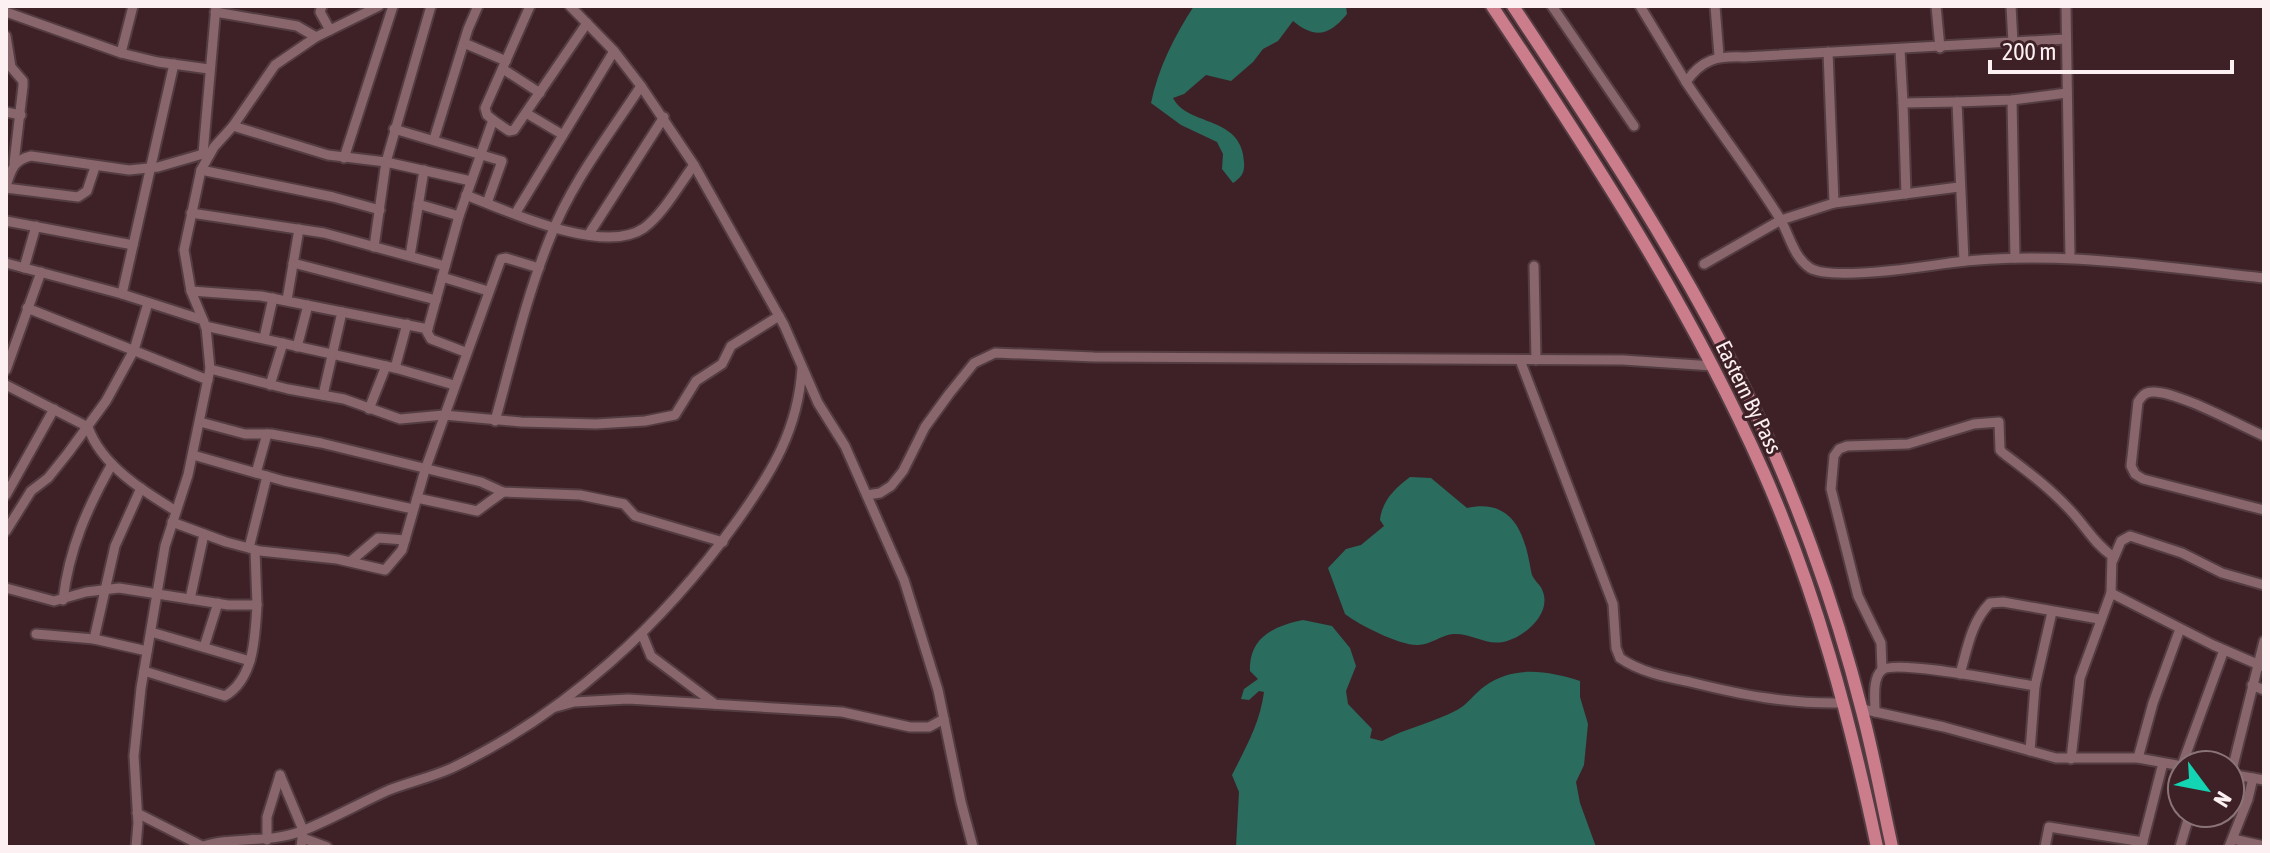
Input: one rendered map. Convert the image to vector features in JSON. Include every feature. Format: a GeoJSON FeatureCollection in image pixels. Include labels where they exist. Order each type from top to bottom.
{"type":"FeatureCollection","features":[{"type":"Feature","properties":{"kind":"main road","name":"Eastern By Pass"},"geometry":{"type":"LineString","coordinates":[[1492,6],[1598,166],[1681,305],[1763,471],[1825,640],[1859,763],[1877,847]]}},
{"type":"Feature","properties":{"kind":"main road","name":"Eastern By Pass"},"geometry":{"type":"LineString","coordinates":[[1513,6],[1627,179],[1745,390],[1801,521],[1868,710],[1892,847]]}},
{"type":"Feature","properties":{"kind":"street"},"geometry":{"type":"LineString","coordinates":[[121,53],[133,6]]}},
{"type":"Feature","properties":{"kind":"street"},"geometry":{"type":"LineString","coordinates":[[13,165],[22,158],[42,156],[95,167],[129,170],[205,156],[233,126],[275,65],[316,37],[379,6]]}},
{"type":"Feature","properties":{"kind":"street"},"geometry":{"type":"LineString","coordinates":[[344,158],[393,6]]}},
{"type":"Feature","properties":{"kind":"street"},"geometry":{"type":"LineString","coordinates":[[374,247],[386,162],[431,6]]}},
{"type":"Feature","properties":{"kind":"street"},"geometry":{"type":"LineString","coordinates":[[434,139],[478,6]]}},
{"type":"Feature","properties":{"kind":"street"},"geometry":{"type":"LineString","coordinates":[[530,6],[485,108],[487,115],[512,131],[587,23]]}},
{"type":"Feature","properties":{"kind":"street"},"geometry":{"type":"LineString","coordinates":[[570,6],[614,51],[664,117],[779,316],[818,403],[845,446],[904,580],[938,690],[973,847]]}},
{"type":"Feature","properties":{"kind":"street"},"geometry":{"type":"LineString","coordinates":[[1552,6],[1634,126]]}},
{"type":"Feature","properties":{"kind":"street"},"geometry":{"type":"LineString","coordinates":[[1640,6],[1686,82],[1781,220],[1799,257],[1813,270],[1831,273],[1908,270],[1964,261],[2070,258],[2264,278]]}},
{"type":"Feature","properties":{"kind":"street"},"geometry":{"type":"LineString","coordinates":[[1715,6],[1719,56]]}},
{"type":"Feature","properties":{"kind":"street"},"geometry":{"type":"LineString","coordinates":[[1936,6],[1940,48]]}},
{"type":"Feature","properties":{"kind":"street"},"geometry":{"type":"LineString","coordinates":[[2011,6],[2013,43]]}},
{"type":"Feature","properties":{"kind":"street"},"geometry":{"type":"LineString","coordinates":[[2066,6],[2070,258]]}},
{"type":"Feature","properties":{"kind":"street"},"geometry":{"type":"LineString","coordinates":[[318,8],[330,30]]}},
{"type":"Feature","properties":{"kind":"street"},"geometry":{"type":"LineString","coordinates":[[148,847],[136,844],[134,756],[144,671],[165,546],[193,455],[210,369],[204,323],[191,291],[184,250],[205,156],[215,9],[297,26],[316,37]]}},
{"type":"Feature","properties":{"kind":"street"},"geometry":{"type":"LineString","coordinates":[[6,12],[121,53],[209,69]]}},
{"type":"Feature","properties":{"kind":"street"},"geometry":{"type":"LineString","coordinates":[[6,36],[11,67],[23,81],[13,165],[6,187],[78,197],[87,191],[95,167]]}},
{"type":"Feature","properties":{"kind":"street"},"geometry":{"type":"LineString","coordinates":[[1686,82],[1696,68],[1719,56],[1900,50],[2066,39]]}},
{"type":"Feature","properties":{"kind":"street"},"geometry":{"type":"LineString","coordinates":[[464,43],[505,65],[540,93]]}},
{"type":"Feature","properties":{"kind":"street"},"geometry":{"type":"LineString","coordinates":[[1900,50],[1906,194]]}},
{"type":"Feature","properties":{"kind":"street"},"geometry":{"type":"LineString","coordinates":[[515,214],[614,51]]}},
{"type":"Feature","properties":{"kind":"street"},"geometry":{"type":"LineString","coordinates":[[1828,52],[1834,203]]}},
{"type":"Feature","properties":{"kind":"street"},"geometry":{"type":"LineString","coordinates":[[122,294],[174,64]]}},
{"type":"Feature","properties":{"kind":"street"},"geometry":{"type":"LineString","coordinates":[[495,421],[539,268],[554,229],[576,185],[641,86]]}},
{"type":"Feature","properties":{"kind":"street"},"geometry":{"type":"LineString","coordinates":[[1903,103],[2012,100],[2067,93]]}},
{"type":"Feature","properties":{"kind":"street"},"geometry":{"type":"LineString","coordinates":[[2012,100],[2015,258]]}},
{"type":"Feature","properties":{"kind":"street"},"geometry":{"type":"LineString","coordinates":[[1957,102],[1964,261]]}},
{"type":"Feature","properties":{"kind":"street"},"geometry":{"type":"LineString","coordinates":[[6,112],[21,115]]}},
{"type":"Feature","properties":{"kind":"street"},"geometry":{"type":"LineString","coordinates":[[526,113],[563,135]]}},
{"type":"Feature","properties":{"kind":"street"},"geometry":{"type":"LineString","coordinates":[[589,234],[664,117]]}},
{"type":"Feature","properties":{"kind":"street"},"geometry":{"type":"LineString","coordinates":[[465,352],[431,339],[428,329],[459,216],[493,120]]}},
{"type":"Feature","properties":{"kind":"street"},"geometry":{"type":"LineString","coordinates":[[233,126],[344,158],[386,162],[471,181]]}},
{"type":"Feature","properties":{"kind":"street"},"geometry":{"type":"LineString","coordinates":[[394,129],[502,161],[487,203]]}},
{"type":"Feature","properties":{"kind":"street"},"geometry":{"type":"LineString","coordinates":[[466,195],[554,229],[617,237],[641,230],[654,219],[694,165]]}},
{"type":"Feature","properties":{"kind":"street"},"geometry":{"type":"LineString","coordinates":[[201,170],[333,197],[380,210]]}},
{"type":"Feature","properties":{"kind":"street"},"geometry":{"type":"LineString","coordinates":[[410,256],[424,170]]}},
{"type":"Feature","properties":{"kind":"street"},"geometry":{"type":"LineString","coordinates":[[1704,264],[1781,220],[1834,203],[1959,187]]}},
{"type":"Feature","properties":{"kind":"street"},"geometry":{"type":"LineString","coordinates":[[418,204],[459,216]]}},
{"type":"Feature","properties":{"kind":"street"},"geometry":{"type":"LineString","coordinates":[[191,213],[299,229],[445,266]]}},
{"type":"Feature","properties":{"kind":"street"},"geometry":{"type":"LineString","coordinates":[[6,221],[133,245]]}},
{"type":"Feature","properties":{"kind":"street"},"geometry":{"type":"LineString","coordinates":[[24,268],[36,226]]}},
{"type":"Feature","properties":{"kind":"street"},"geometry":{"type":"LineString","coordinates":[[287,300],[299,229]]}},
{"type":"Feature","properties":{"kind":"street"},"geometry":{"type":"LineString","coordinates":[[172,522],[252,549],[351,561],[383,571],[401,552],[465,352],[503,258],[539,268]]}},
{"type":"Feature","properties":{"kind":"street"},"geometry":{"type":"LineString","coordinates":[[6,263],[122,294],[204,323],[454,385]]}},
{"type":"Feature","properties":{"kind":"street"},"geometry":{"type":"LineString","coordinates":[[293,263],[436,300]]}},
{"type":"Feature","properties":{"kind":"street"},"geometry":{"type":"LineString","coordinates":[[1534,266],[1536,360]]}},
{"type":"Feature","properties":{"kind":"street"},"geometry":{"type":"LineString","coordinates":[[6,370],[41,272]]}},
{"type":"Feature","properties":{"kind":"street"},"geometry":{"type":"LineString","coordinates":[[442,277],[488,291]]}},
{"type":"Feature","properties":{"kind":"street"},"geometry":{"type":"LineString","coordinates":[[191,291],[287,300],[428,329]]}},
{"type":"Feature","properties":{"kind":"street"},"geometry":{"type":"LineString","coordinates":[[264,338],[273,298]]}},
{"type":"Feature","properties":{"kind":"street"},"geometry":{"type":"LineString","coordinates":[[6,531],[31,491],[51,474],[106,401],[134,350],[148,303]]}},
{"type":"Feature","properties":{"kind":"street"},"geometry":{"type":"LineString","coordinates":[[297,347],[308,305]]}},
{"type":"Feature","properties":{"kind":"street"},"geometry":{"type":"LineString","coordinates":[[27,308],[208,380]]}},
{"type":"Feature","properties":{"kind":"street"},"geometry":{"type":"LineString","coordinates":[[323,395],[342,312]]}},
{"type":"Feature","properties":{"kind":"street"},"geometry":{"type":"LineString","coordinates":[[210,369],[323,395],[400,419],[444,415],[495,421],[596,424],[669,417],[678,411],[700,376],[722,364],[731,346],[779,316]]}},
{"type":"Feature","properties":{"kind":"street"},"geometry":{"type":"LineString","coordinates":[[369,409],[407,324]]}},
{"type":"Feature","properties":{"kind":"street"},"geometry":{"type":"LineString","coordinates":[[270,385],[283,343]]}},
{"type":"Feature","properties":{"kind":"street"},"geometry":{"type":"LineString","coordinates":[[867,495],[880,493],[891,486],[903,471],[925,427],[949,394],[974,363],[995,353],[1094,357],[1623,360],[1713,366]]}},
{"type":"Feature","properties":{"kind":"street"},"geometry":{"type":"LineString","coordinates":[[1520,360],[1613,604],[1616,648],[1620,658],[1658,675],[1737,694],[1787,703],[1842,703]]}},
{"type":"Feature","properties":{"kind":"street"},"geometry":{"type":"LineString","coordinates":[[302,838],[386,792],[448,770],[525,727],[600,671],[642,634],[693,579],[760,490],[794,422],[802,366]]}},
{"type":"Feature","properties":{"kind":"street"},"geometry":{"type":"LineString","coordinates":[[6,385],[88,427],[97,449],[112,464],[176,511]]}},
{"type":"Feature","properties":{"kind":"street"},"geometry":{"type":"LineString","coordinates":[[2264,436],[2211,411],[2159,392],[2150,392],[2142,395],[2138,402],[2131,448],[2131,466],[2135,474],[2143,479],[2264,510]]}},
{"type":"Feature","properties":{"kind":"street"},"geometry":{"type":"LineString","coordinates":[[6,495],[54,409]]}},
{"type":"Feature","properties":{"kind":"street"},"geometry":{"type":"LineString","coordinates":[[200,422],[245,434],[267,434],[321,443],[481,482],[503,492],[580,495],[624,504],[635,516],[723,542]]}},
{"type":"Feature","properties":{"kind":"street"},"geometry":{"type":"LineString","coordinates":[[2113,560],[2093,541],[2055,494],[2000,450],[1999,422],[1974,424],[1908,444],[1847,446],[1839,449],[1834,456],[1834,503],[1858,596],[1881,643],[1882,670],[1876,679],[1868,710],[2071,759],[2138,758],[2166,763]]}},
{"type":"Feature","properties":{"kind":"street"},"geometry":{"type":"LineString","coordinates":[[256,473],[267,434]]}},
{"type":"Feature","properties":{"kind":"street"},"geometry":{"type":"LineString","coordinates":[[193,455],[267,476],[413,509]]}},
{"type":"Feature","properties":{"kind":"street"},"geometry":{"type":"LineString","coordinates":[[63,600],[74,543],[92,500],[112,464]]}},
{"type":"Feature","properties":{"kind":"street"},"geometry":{"type":"LineString","coordinates":[[144,671],[225,696],[241,681],[254,644],[257,605],[252,549],[267,476]]}},
{"type":"Feature","properties":{"kind":"street"},"geometry":{"type":"LineString","coordinates":[[94,639],[115,546],[141,488]]}},
{"type":"Feature","properties":{"kind":"street"},"geometry":{"type":"LineString","coordinates":[[417,498],[477,511],[503,492]]}},
{"type":"Feature","properties":{"kind":"street"},"geometry":{"type":"LineString","coordinates":[[190,599],[204,534]]}},
{"type":"Feature","properties":{"kind":"street"},"geometry":{"type":"LineString","coordinates":[[2071,759],[2080,678],[2111,593],[2113,560],[2121,541],[2130,536],[2182,553],[2222,573],[2264,585]]}},
{"type":"Feature","properties":{"kind":"street"},"geometry":{"type":"LineString","coordinates":[[351,561],[378,538],[405,540]]}},
{"type":"Feature","properties":{"kind":"street"},"geometry":{"type":"LineString","coordinates":[[6,588],[43,600],[63,600],[119,588],[218,603],[257,605]]}},
{"type":"Feature","properties":{"kind":"street"},"geometry":{"type":"LineString","coordinates":[[2111,593],[2260,666]]}},
{"type":"Feature","properties":{"kind":"street"},"geometry":{"type":"LineString","coordinates":[[1960,674],[1974,626],[1990,603],[2003,602],[2099,619]]}},
{"type":"Feature","properties":{"kind":"street"},"geometry":{"type":"LineString","coordinates":[[204,647],[218,603]]}},
{"type":"Feature","properties":{"kind":"street"},"geometry":{"type":"LineString","coordinates":[[2030,751],[2035,686],[2052,612]]}},
{"type":"Feature","properties":{"kind":"street"},"geometry":{"type":"LineString","coordinates":[[2138,758],[2153,703],[2180,629]]}},
{"type":"Feature","properties":{"kind":"street"},"geometry":{"type":"LineString","coordinates":[[151,632],[250,661]]}},
{"type":"Feature","properties":{"kind":"street"},"geometry":{"type":"LineString","coordinates":[[36,634],[94,639],[147,651]]}},
{"type":"Feature","properties":{"kind":"street"},"geometry":{"type":"LineString","coordinates":[[642,634],[651,656],[715,704]]}},
{"type":"Feature","properties":{"kind":"street"},"geometry":{"type":"LineString","coordinates":[[2236,749],[2264,641]]}},
{"type":"Feature","properties":{"kind":"street"},"geometry":{"type":"LineString","coordinates":[[2188,749],[2224,650]]}},
{"type":"Feature","properties":{"kind":"street"},"geometry":{"type":"LineString","coordinates":[[1882,670],[1899,667],[2035,686]]}},
{"type":"Feature","properties":{"kind":"street"},"geometry":{"type":"LineString","coordinates":[[2252,685],[2264,690]]}},
{"type":"Feature","properties":{"kind":"street"},"geometry":{"type":"LineString","coordinates":[[551,708],[574,702],[628,699],[842,712],[910,727],[929,727],[944,719]]}},
{"type":"Feature","properties":{"kind":"street"},"geometry":{"type":"LineString","coordinates":[[2045,847],[2049,827],[2142,844],[2163,763]]}},
{"type":"Feature","properties":{"kind":"street"},"geometry":{"type":"LineString","coordinates":[[267,840],[267,817],[280,775],[302,838]]}},
{"type":"Feature","properties":{"kind":"street"},"geometry":{"type":"LineString","coordinates":[[2261,777],[2231,843],[2264,846]]}},
{"type":"Feature","properties":{"kind":"street"},"geometry":{"type":"LineString","coordinates":[[137,813],[202,847],[302,838],[327,847]]}},
{"type":"Feature","properties":{"kind":"shaded area"},"geometry":{"type":"Polygon","coordinates":[[[1194,6],[1346,6],[1347,14],[1328,31],[1308,31],[1293,21],[1278,41],[1263,49],[1231,81],[1206,75],[1184,94],[1173,98],[1190,114],[1234,136],[1241,147],[1244,166],[1242,174],[1233,183],[1222,169],[1223,154],[1217,142],[1181,125],[1151,103],[1168,52],[1194,6]]]}},
{"type":"Feature","properties":{"kind":"shaded area"},"geometry":{"type":"Polygon","coordinates":[[[1410,477],[1431,478],[1467,508],[1483,506],[1496,509],[1514,522],[1521,533],[1532,574],[1542,589],[1544,600],[1540,616],[1528,629],[1507,641],[1486,641],[1453,634],[1422,645],[1401,642],[1380,634],[1345,614],[1328,568],[1346,549],[1361,545],[1384,526],[1380,520],[1386,501],[1410,477]]]}},
{"type":"Feature","properties":{"kind":"shaded area"},"geometry":{"type":"Polygon","coordinates":[[[1303,620],[1332,626],[1350,648],[1356,666],[1346,691],[1348,704],[1372,729],[1370,738],[1382,741],[1457,710],[1485,686],[1508,675],[1544,673],[1580,681],[1580,697],[1588,724],[1584,765],[1576,782],[1596,847],[1236,847],[1239,792],[1232,775],[1256,725],[1264,692],[1259,691],[1249,700],[1241,699],[1244,689],[1258,679],[1250,671],[1251,659],[1265,635],[1303,620]]]}}]}
